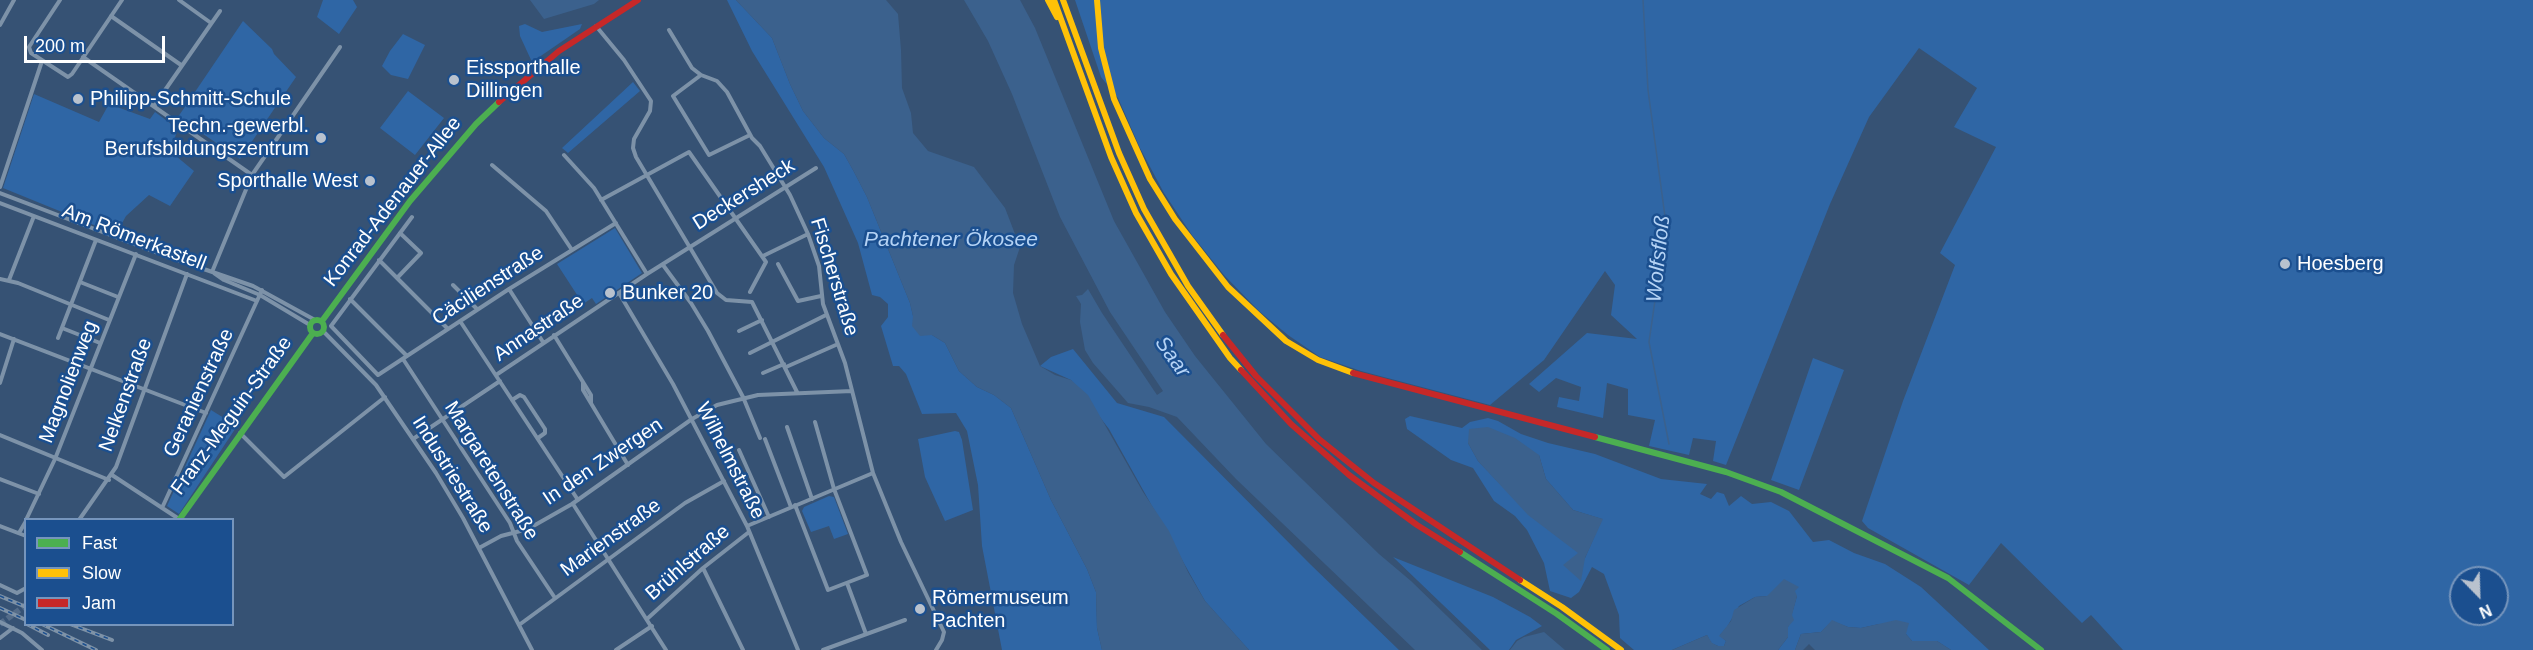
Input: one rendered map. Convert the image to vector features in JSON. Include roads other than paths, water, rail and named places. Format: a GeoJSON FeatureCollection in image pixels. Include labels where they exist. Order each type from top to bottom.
{"type":"FeatureCollection","features":[{"type":"Feature","properties":{"kind":"main road","name":"Konrad-Adenauer-Allee"},"geometry":{"type":"LineString","coordinates":[[316,322],[410,201],[468,132],[524,79],[559,51],[638,0]]}},
{"type":"Feature","properties":{"kind":"main road"},"geometry":{"type":"LineString","coordinates":[[1048,0],[1066,31]]}},
{"type":"Feature","properties":{"kind":"main road"},"geometry":{"type":"LineString","coordinates":[[1054,0],[1119,174],[1136,213],[1171,274],[1207,327],[1250,381],[1291,424],[1368,490],[1417,525],[1557,614],[1607,650]]}},
{"type":"Feature","properties":{"kind":"main road"},"geometry":{"type":"LineString","coordinates":[[1064,0],[1119,153],[1144,209],[1178,270],[1214,322],[1256,376],[1297,418],[1354,468],[1431,523],[1562,607],[1621,650]]}},
{"type":"Feature","properties":{"kind":"main road"},"geometry":{"type":"LineString","coordinates":[[1097,0],[1101,48],[1114,99],[1150,179],[1176,219],[1228,287],[1286,341],[1318,360],[1359,375],[1726,472],[1781,492],[1948,578],[2041,650]]}},
{"type":"Feature","properties":{"kind":"main road"},"geometry":{"type":"LineString","coordinates":[[316,322],[324,327],[323,331],[318,334],[313,333],[316,322]]}},
{"type":"Feature","properties":{"kind":"main road","name":"Franz-Meguin-Straße"},"geometry":{"type":"LineString","coordinates":[[180,518],[313,333]]}},
{"type":"Feature","properties":{"kind":"street"},"geometry":{"type":"LineString","coordinates":[[0,26],[14,0]]}},
{"type":"Feature","properties":{"kind":"street"},"geometry":{"type":"LineString","coordinates":[[60,0],[28,47],[31,53],[68,77],[122,0]]}},
{"type":"Feature","properties":{"kind":"street"},"geometry":{"type":"LineString","coordinates":[[179,0],[211,23]]}},
{"type":"Feature","properties":{"kind":"street"},"geometry":{"type":"LineString","coordinates":[[154,106],[219,11]]}},
{"type":"Feature","properties":{"kind":"street"},"geometry":{"type":"LineString","coordinates":[[111,16],[182,65]]}},
{"type":"Feature","properties":{"kind":"street"},"geometry":{"type":"LineString","coordinates":[[596,26],[651,100],[650,111],[633,143],[634,153],[721,298],[749,300],[762,320],[797,392]]}},
{"type":"Feature","properties":{"kind":"street","name":"Fischerstraße"},"geometry":{"type":"LineString","coordinates":[[669,30],[692,68],[723,86],[750,135],[760,146],[785,186],[808,234],[819,266],[821,296],[826,315],[838,344],[852,391],[873,473],[901,542],[944,632],[936,650]]}},
{"type":"Feature","properties":{"kind":"street"},"geometry":{"type":"LineString","coordinates":[[213,272],[252,175],[340,47]]}},
{"type":"Feature","properties":{"kind":"street"},"geometry":{"type":"LineString","coordinates":[[83,57],[252,175]]}},
{"type":"Feature","properties":{"kind":"street"},"geometry":{"type":"LineString","coordinates":[[0,187],[42,61]]}},
{"type":"Feature","properties":{"kind":"street"},"geometry":{"type":"LineString","coordinates":[[701,75],[673,96],[709,155],[750,135]]}},
{"type":"Feature","properties":{"kind":"street"},"geometry":{"type":"LineString","coordinates":[[602,200],[687,152],[696,161],[767,264],[750,292]]}},
{"type":"Feature","properties":{"kind":"street"},"geometry":{"type":"LineString","coordinates":[[564,155],[588,180],[602,200],[647,274]]}},
{"type":"Feature","properties":{"kind":"street"},"geometry":{"type":"LineString","coordinates":[[492,165],[546,211],[572,250]]}},
{"type":"Feature","properties":{"kind":"street","name":"Deckersheck"},"geometry":{"type":"LineString","coordinates":[[689,248],[816,168]]}},
{"type":"Feature","properties":{"kind":"street"},"geometry":{"type":"LineString","coordinates":[[0,193],[213,272],[224,280],[261,293],[316,322]]}},
{"type":"Feature","properties":{"kind":"street","name":"Am Römerkastell"},"geometry":{"type":"LineString","coordinates":[[0,203],[257,301]]}},
{"type":"Feature","properties":{"kind":"street"},"geometry":{"type":"LineString","coordinates":[[9,280],[34,216]]}},
{"type":"Feature","properties":{"kind":"street"},"geometry":{"type":"LineString","coordinates":[[350,299],[412,217]]}},
{"type":"Feature","properties":{"kind":"street","name":"Cäcilienstraße"},"geometry":{"type":"LineString","coordinates":[[350,299],[331,327],[378,375],[508,289],[616,224]]}},
{"type":"Feature","properties":{"kind":"street"},"geometry":{"type":"LineString","coordinates":[[397,278],[421,253],[400,233]]}},
{"type":"Feature","properties":{"kind":"street"},"geometry":{"type":"LineString","coordinates":[[763,256],[808,234]]}},
{"type":"Feature","properties":{"kind":"street"},"geometry":{"type":"LineString","coordinates":[[58,338],[96,240]]}},
{"type":"Feature","properties":{"kind":"street","name":"Annastraße"},"geometry":{"type":"LineString","coordinates":[[496,375],[689,248]]}},
{"type":"Feature","properties":{"kind":"street","name":"Magnolienweg"},"geometry":{"type":"LineString","coordinates":[[27,518],[56,459],[136,254]]}},
{"type":"Feature","properties":{"kind":"street"},"geometry":{"type":"LineString","coordinates":[[379,260],[448,329]]}},
{"type":"Feature","properties":{"kind":"street"},"geometry":{"type":"LineString","coordinates":[[778,264],[798,301],[821,296]]}},
{"type":"Feature","properties":{"kind":"street"},"geometry":{"type":"LineString","coordinates":[[663,265],[699,316],[743,397],[793,506],[828,590],[867,575],[834,489],[815,423]]}},
{"type":"Feature","properties":{"kind":"street","name":"Nelkenstraße"},"geometry":{"type":"LineString","coordinates":[[80,518],[112,475],[187,274]]}},
{"type":"Feature","properties":{"kind":"street"},"geometry":{"type":"LineString","coordinates":[[0,279],[9,280],[109,320]]}},
{"type":"Feature","properties":{"kind":"street"},"geometry":{"type":"LineString","coordinates":[[80,282],[118,297]]}},
{"type":"Feature","properties":{"kind":"street"},"geometry":{"type":"LineString","coordinates":[[453,285],[477,309]]}},
{"type":"Feature","properties":{"kind":"street"},"geometry":{"type":"LineString","coordinates":[[508,289],[543,342]]}},
{"type":"Feature","properties":{"kind":"street","name":"Geranienstraße"},"geometry":{"type":"LineString","coordinates":[[162,508],[261,293]]}},
{"type":"Feature","properties":{"kind":"street","name":"Wilhelmstraße"},"geometry":{"type":"LineString","coordinates":[[618,293],[656,352],[747,526],[798,650]]}},
{"type":"Feature","properties":{"kind":"street","name":"Margaretenstraße"},"geometry":{"type":"LineString","coordinates":[[350,299],[405,357],[442,420],[555,598]]}},
{"type":"Feature","properties":{"kind":"street"},"geometry":{"type":"LineString","coordinates":[[750,353],[826,315]]}},
{"type":"Feature","properties":{"kind":"street"},"geometry":{"type":"LineString","coordinates":[[740,332],[762,320]]}},
{"type":"Feature","properties":{"kind":"street"},"geometry":{"type":"LineString","coordinates":[[460,321],[578,500]]}},
{"type":"Feature","properties":{"kind":"street"},"geometry":{"type":"LineString","coordinates":[[62,328],[100,343]]}},
{"type":"Feature","properties":{"kind":"street","name":"Industriestraße"},"geometry":{"type":"LineString","coordinates":[[323,331],[358,365],[385,398],[413,439],[479,548],[532,650]]}},
{"type":"Feature","properties":{"kind":"street"},"geometry":{"type":"LineString","coordinates":[[0,334],[206,413]]}},
{"type":"Feature","properties":{"kind":"street"},"geometry":{"type":"LineString","coordinates":[[554,335],[583,382],[583,390],[628,465]]}},
{"type":"Feature","properties":{"kind":"street"},"geometry":{"type":"LineString","coordinates":[[0,383],[14,339]]}},
{"type":"Feature","properties":{"kind":"street"},"geometry":{"type":"LineString","coordinates":[[763,373],[838,344]]}},
{"type":"Feature","properties":{"kind":"street","name":"Annastraße"},"geometry":{"type":"LineString","coordinates":[[413,439],[500,381]]}},
{"type":"Feature","properties":{"kind":"street","name":"In den Zwergen"},"geometry":{"type":"LineString","coordinates":[[479,548],[501,536],[528,529],[572,504],[692,419],[717,405],[743,397],[797,392],[852,391]]}},
{"type":"Feature","properties":{"kind":"street"},"geometry":{"type":"LineString","coordinates":[[512,400],[520,395],[524,396],[545,429],[545,433],[537,438]]}},
{"type":"Feature","properties":{"kind":"street"},"geometry":{"type":"LineString","coordinates":[[240,433],[284,477],[385,398]]}},
{"type":"Feature","properties":{"kind":"street"},"geometry":{"type":"LineString","coordinates":[[787,428],[812,499]]}},
{"type":"Feature","properties":{"kind":"street"},"geometry":{"type":"LineString","coordinates":[[0,435],[109,480]]}},
{"type":"Feature","properties":{"kind":"street"},"geometry":{"type":"LineString","coordinates":[[739,450],[769,517]]}},
{"type":"Feature","properties":{"kind":"street","name":"Brühlstraße"},"geometry":{"type":"LineString","coordinates":[[747,526],[873,473]]}},
{"type":"Feature","properties":{"kind":"street"},"geometry":{"type":"LineString","coordinates":[[112,475],[177,518]]}},
{"type":"Feature","properties":{"kind":"street"},"geometry":{"type":"LineString","coordinates":[[0,479],[39,494]]}},
{"type":"Feature","properties":{"kind":"street","name":"Marienstraße"},"geometry":{"type":"LineString","coordinates":[[519,625],[685,503],[724,481]]}},
{"type":"Feature","properties":{"kind":"street"},"geometry":{"type":"LineString","coordinates":[[572,504],[666,650]]}},
{"type":"Feature","properties":{"kind":"street","name":"Magnolienweg"},"geometry":{"type":"LineString","coordinates":[[19,533],[24,524]]}},
{"type":"Feature","properties":{"kind":"street"},"geometry":{"type":"LineString","coordinates":[[0,526],[24,535]]}},
{"type":"Feature","properties":{"kind":"street","name":"Brühlstraße"},"geometry":{"type":"LineString","coordinates":[[647,619],[703,567],[750,532]]}},
{"type":"Feature","properties":{"kind":"street"},"geometry":{"type":"LineString","coordinates":[[703,567],[743,650]]}},
{"type":"Feature","properties":{"kind":"street"},"geometry":{"type":"LineString","coordinates":[[847,583],[866,634]]}},
{"type":"Feature","properties":{"kind":"street"},"geometry":{"type":"LineString","coordinates":[[0,585],[17,593],[24,590]]}},
{"type":"Feature","properties":{"kind":"street"},"geometry":{"type":"LineString","coordinates":[[823,650],[905,620]]}},
{"type":"Feature","properties":{"kind":"street"},"geometry":{"type":"LineString","coordinates":[[0,622],[13,628],[42,650]]}},
{"type":"Feature","properties":{"kind":"street","name":"Brühlstraße"},"geometry":{"type":"LineString","coordinates":[[616,650],[652,626]]}},
{"type":"Feature","properties":{"kind":"street"},"geometry":{"type":"LineString","coordinates":[[0,638],[13,628]]}},
{"type":"Feature","properties":{"kind":"water"},"geometry":{"type":"Polygon","coordinates":[[[530,0],[599,0],[594,4],[544,19],[530,0]]]}},
{"type":"Feature","properties":{"kind":"water","name":"Pachtener Ökosee"},"geometry":{"type":"Polygon","coordinates":[[[736,0],[886,0],[898,14],[902,88],[911,113],[913,133],[928,151],[974,167],[1005,208],[1020,247],[1014,265],[1013,293],[1022,324],[1040,366],[1055,375],[1071,380],[1088,395],[1143,492],[1169,531],[1188,572],[1205,601],[1249,650],[1102,650],[1097,628],[1096,592],[1087,569],[1051,500],[1011,408],[994,395],[977,387],[959,371],[945,343],[932,335],[920,336],[912,326],[913,316],[910,303],[867,197],[853,170],[844,154],[824,138],[803,111],[772,38],[736,0]]]}},
{"type":"Feature","properties":{"kind":"water","name":"Saar"},"geometry":{"type":"Polygon","coordinates":[[[964,0],[1020,0],[1035,28],[1114,221],[1165,312],[1195,356],[1266,444],[1482,650],[1415,650],[1236,479],[1177,417],[1149,407],[1128,403],[1093,363],[1085,350],[1080,322],[1081,304],[1076,296],[1082,295],[1088,289],[1157,395],[1163,391],[1110,312],[1060,217],[1012,94],[988,41],[964,0]]]}},
{"type":"Feature","properties":{"kind":"water"},"geometry":{"type":"Polygon","coordinates":[[[1488,427],[1515,438],[1539,455],[1546,479],[1573,510],[1603,519],[1585,558],[1581,581],[1563,565],[1578,553],[1528,515],[1478,461],[1468,443],[1469,429],[1488,427]]]}},
{"type":"Feature","properties":{"kind":"water"},"geometry":{"type":"Polygon","coordinates":[[[1784,579],[1799,587],[1795,591],[1797,596],[1792,615],[1794,620],[1788,627],[1788,637],[1778,650],[1672,650],[1707,635],[1712,643],[1724,646],[1726,641],[1719,636],[1731,621],[1734,610],[1755,597],[1767,596],[1784,579]]]}},
{"type":"Feature","properties":{"kind":"water"},"geometry":{"type":"Polygon","coordinates":[[[1832,620],[1848,627],[1861,628],[1896,620],[1909,623],[1906,634],[1912,641],[1937,641],[1951,650],[1815,650],[1809,644],[1803,650],[1795,650],[1801,634],[1821,632],[1832,620]]]}},
{"type":"Feature","properties":{"kind":"water"},"geometry":{"type":"Polygon","coordinates":[[[1544,632],[1565,650],[1510,650],[1517,641],[1524,637],[1544,632]]]}},
{"type":"Feature","properties":{"kind":"waterway","name":"Wolfsfloß"},"geometry":{"type":"LineString","coordinates":[[1643,0],[1648,90],[1666,224],[1649,342],[1669,444]]}},
{"type":"Feature","properties":{"kind":"tunnel"},"geometry":{"type":"LineString","coordinates":[[0,624],[24,606]]}},
{"type":"Feature","properties":{"kind":"railway"},"geometry":{"type":"LineString","coordinates":[[0,596],[24,606]]}},
{"type":"Feature","properties":{"kind":"railway"},"geometry":{"type":"LineString","coordinates":[[0,608],[24,619]]}},
{"type":"Feature","properties":{"kind":"railway"},"geometry":{"type":"LineString","coordinates":[[31,626],[48,635]]}},
{"type":"Feature","properties":{"kind":"railway"},"geometry":{"type":"LineString","coordinates":[[46,626],[96,650]]}},
{"type":"Feature","properties":{"kind":"railway"},"geometry":{"type":"LineString","coordinates":[[75,626],[112,640]]}},
{"type":"Feature","properties":{"kind":"place","name":"Eissporthalle Dillingen"},"geometry":{"type":"Point","coordinates":[454,80]}},
{"type":"Feature","properties":{"kind":"place","name":"Philipp-Schmitt-Schule"},"geometry":{"type":"Point","coordinates":[78,99]}},
{"type":"Feature","properties":{"kind":"place","name":"Techn.-gewerbl. Berufsbildungszentrum"},"geometry":{"type":"Point","coordinates":[321,138]}},
{"type":"Feature","properties":{"kind":"place","name":"Sporthalle West"},"geometry":{"type":"Point","coordinates":[370,181]}},
{"type":"Feature","properties":{"kind":"place","name":"Hoesberg"},"geometry":{"type":"Point","coordinates":[2285,264]}},
{"type":"Feature","properties":{"kind":"place","name":"Bunker 20"},"geometry":{"type":"Point","coordinates":[610,293]}},
{"type":"Feature","properties":{"kind":"place","name":"Römermuseum Pachten"},"geometry":{"type":"Point","coordinates":[920,609]}}]}
